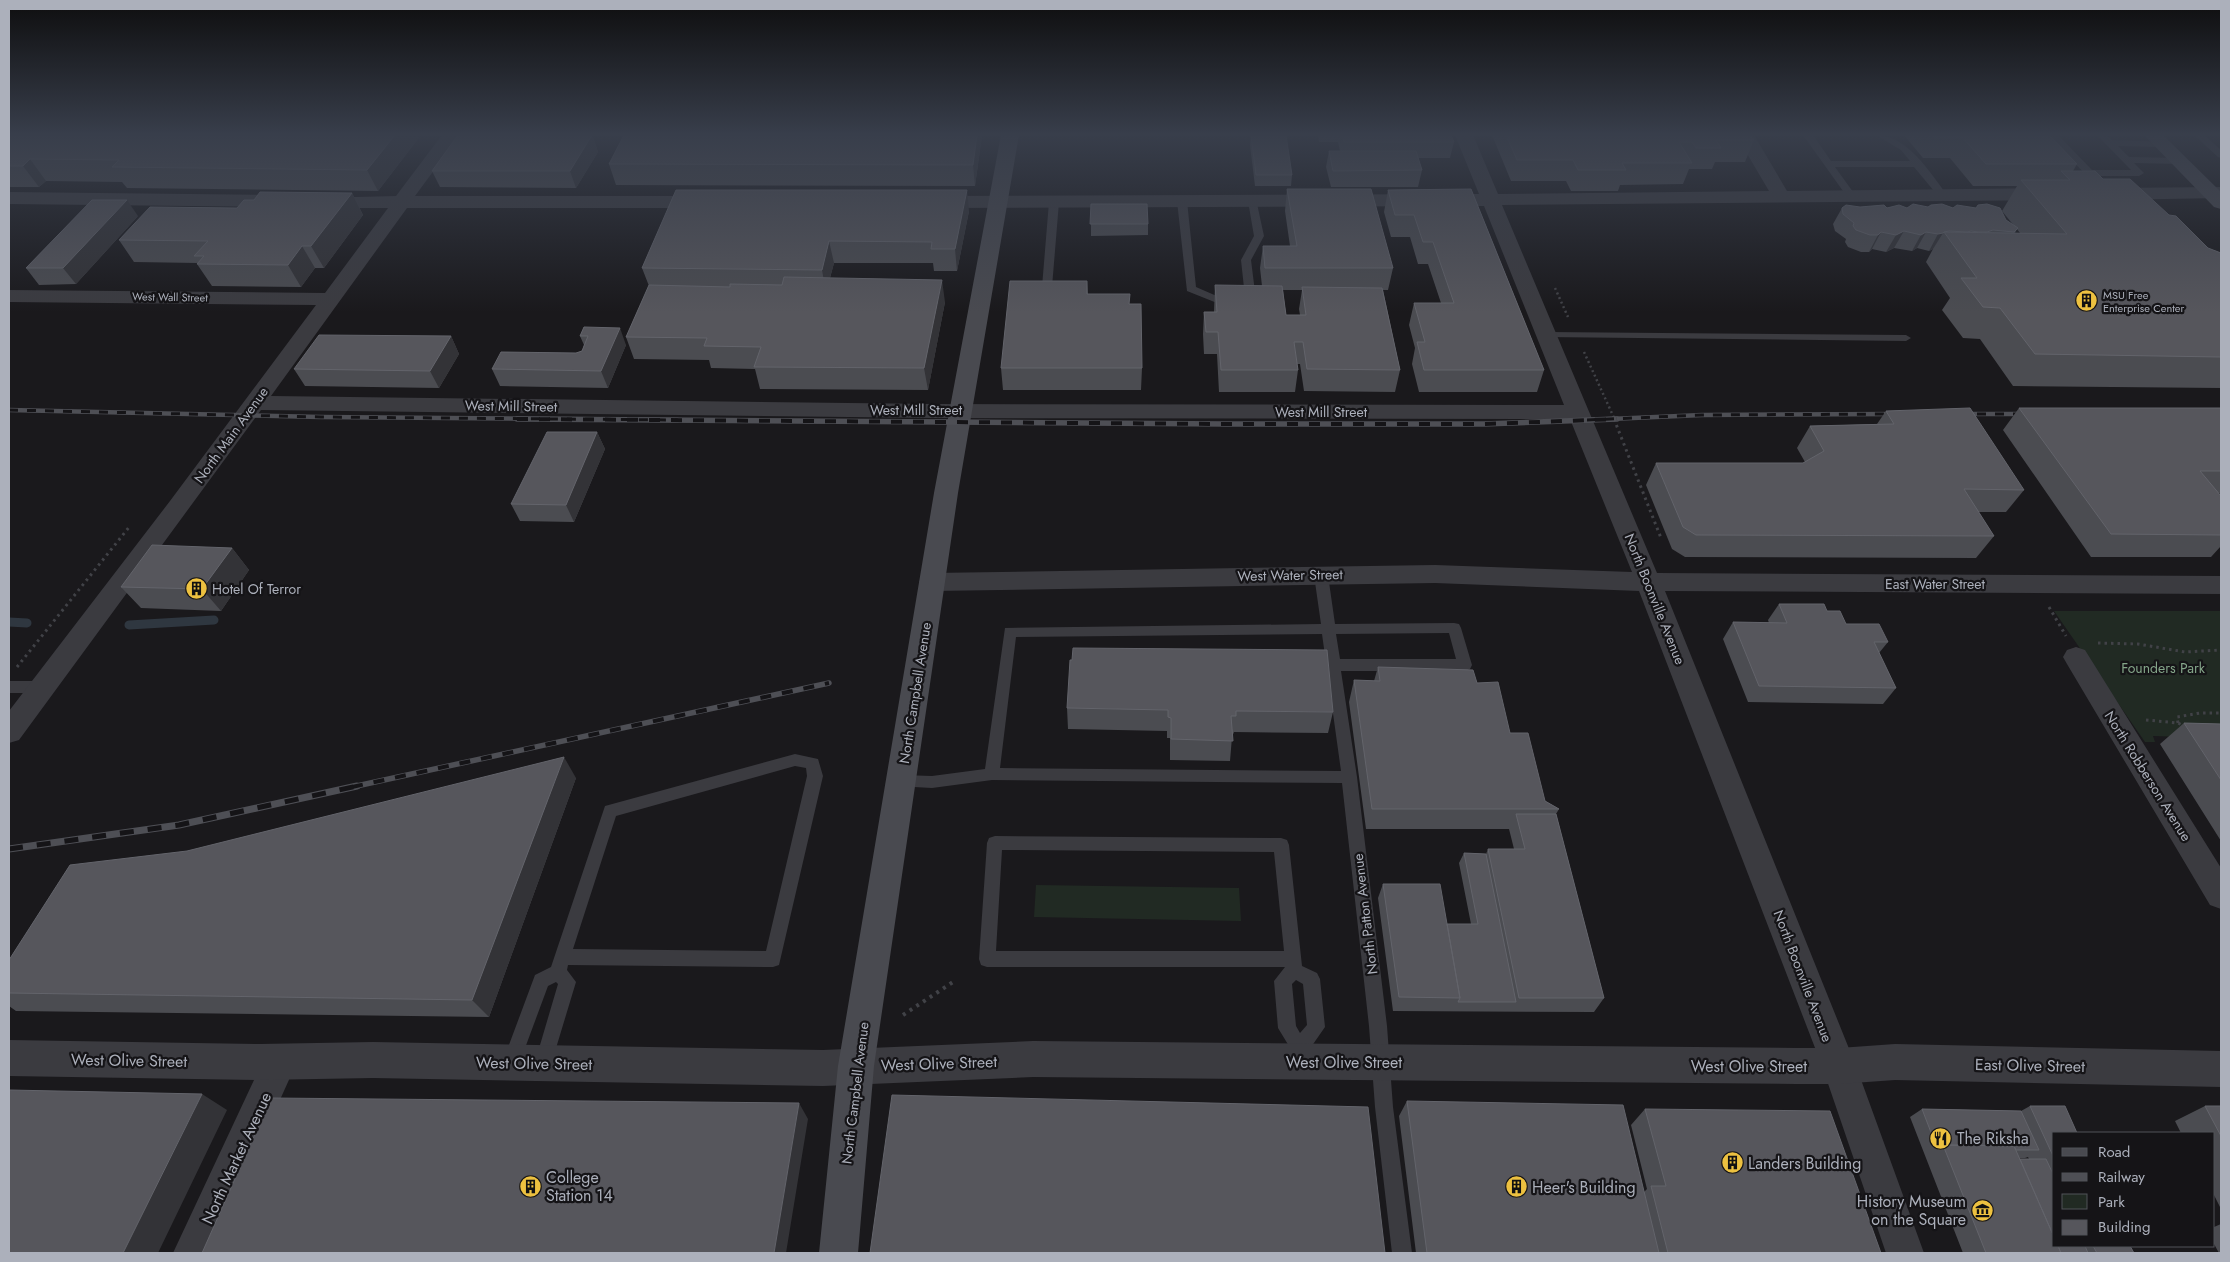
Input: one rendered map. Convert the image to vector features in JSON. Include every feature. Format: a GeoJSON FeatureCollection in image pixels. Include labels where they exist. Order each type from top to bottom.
{"type":"FeatureCollection","features":[{"type":"Feature","properties":{"kind":"main road","name":"North Campbell Avenue"},"geometry":{"type":"LineString","coordinates":[[838,1253],[856,1066],[960,411],[1000,194]]}},
{"type":"Feature","properties":{"kind":"street","name":"North Main Avenue"},"geometry":{"type":"LineString","coordinates":[[9,732],[408,194]]}},
{"type":"Feature","properties":{"kind":"street","name":"North Boonville Avenue"},"geometry":{"type":"LineString","coordinates":[[1488,194],[1648,582],[1839,1066],[1905,1253]]}},
{"type":"Feature","properties":{"kind":"street"},"geometry":{"type":"LineString","coordinates":[[917,202],[1490,200],[2069,194]]}},
{"type":"Feature","properties":{"kind":"street"},"geometry":{"type":"LineString","coordinates":[[2088,194],[2218,196]]}},
{"type":"Feature","properties":{"kind":"street"},"geometry":{"type":"LineString","coordinates":[[9,198],[729,202]]}},
{"type":"Feature","properties":{"kind":"street","name":"West Wall Street"},"geometry":{"type":"LineString","coordinates":[[9,296],[331,299]]}},
{"type":"Feature","properties":{"kind":"street","name":"West Mill Street"},"geometry":{"type":"LineString","coordinates":[[254,403],[960,411],[1578,412]]}},
{"type":"Feature","properties":{"kind":"street","name":"West Water Street"},"geometry":{"type":"LineString","coordinates":[[932,582],[1436,574],[1648,582]]}},
{"type":"Feature","properties":{"kind":"street","name":"East Water Street"},"geometry":{"type":"LineString","coordinates":[[1648,582],[2221,585]]}},
{"type":"Feature","properties":{"kind":"street","name":"North Robberson Avenue"},"geometry":{"type":"LineString","coordinates":[[2086,650],[2111,717],[2221,895]]}},
{"type":"Feature","properties":{"kind":"street","name":"West Olive Street"},"geometry":{"type":"LineString","coordinates":[[9,1058],[280,1062],[374,1060],[822,1068],[1033,1059],[1301,1055],[1381,1062],[1839,1066]]}},
{"type":"Feature","properties":{"kind":"street","name":"North Market Avenue"},"geometry":{"type":"LineString","coordinates":[[192,1253],[280,1062]]}},
{"type":"Feature","properties":{"kind":"street","name":"East Olive Street"},"geometry":{"type":"LineString","coordinates":[[1839,1066],[1895,1062],[2221,1069]]}},
{"type":"Feature","properties":{"kind":"lane"},"geometry":{"type":"LineString","coordinates":[[1182,201],[1191,289],[1217,300],[1251,300],[1246,260],[1259,236],[1253,201]]}},
{"type":"Feature","properties":{"kind":"lane"},"geometry":{"type":"LineString","coordinates":[[1047,287],[1054,202]]}},
{"type":"Feature","properties":{"kind":"lane"},"geometry":{"type":"LineString","coordinates":[[1547,335],[1906,338]]}},
{"type":"Feature","properties":{"kind":"lane","name":"North Patton Avenue"},"geometry":{"type":"LineString","coordinates":[[1321,575],[1349,777],[1402,1253]]}},
{"type":"Feature","properties":{"kind":"lane"},"geometry":{"type":"LineString","coordinates":[[992,774],[1010,632],[1454,628],[1465,665],[1334,665]]}},
{"type":"Feature","properties":{"kind":"lane"},"geometry":{"type":"LineString","coordinates":[[9,687],[43,687]]}},
{"type":"Feature","properties":{"kind":"lane"},"geometry":{"type":"LineString","coordinates":[[527,1063],[541,981],[560,964],[610,811],[795,760],[813,763],[815,776],[773,960],[560,964]]}},
{"type":"Feature","properties":{"kind":"lane"},"geometry":{"type":"LineString","coordinates":[[901,781],[932,782],[992,774],[1349,777]]}},
{"type":"Feature","properties":{"kind":"lane"},"geometry":{"type":"LineString","coordinates":[[1301,1055],[1287,1028],[1283,981],[1294,965],[1281,845],[995,843],[986,959],[1294,965],[1311,979],[1316,1027],[1301,1055]]}},
{"type":"Feature","properties":{"kind":"lane"},"geometry":{"type":"LineString","coordinates":[[527,1063],[567,982],[560,964]]}},
{"type":"Feature","properties":{"kind":"path"},"geometry":{"type":"LineString","coordinates":[[1585,355],[1615,420],[1664,546]]}},
{"type":"Feature","properties":{"kind":"path"},"geometry":{"type":"LineString","coordinates":[[14,671],[62,609]]}},
{"type":"Feature","properties":{"kind":"path"},"geometry":{"type":"LineString","coordinates":[[2051,610],[2060,626]]}},
{"type":"Feature","properties":{"kind":"path"},"geometry":{"type":"LineString","coordinates":[[2086,650],[2138,644],[2185,652],[2221,650]]}},
{"type":"Feature","properties":{"kind":"path"},"geometry":{"type":"LineString","coordinates":[[2190,729],[2178,723],[2177,717],[2200,713],[2221,713]]}},
{"type":"Feature","properties":{"kind":"path"},"geometry":{"type":"LineString","coordinates":[[903,1015],[956,980]]}},
{"type":"Feature","properties":{"kind":"green space","name":"Founders Park"},"geometry":{"type":"Polygon","coordinates":[[[2054,611],[2221,611],[2221,738],[2153,736],[2155,742],[2145,742],[2054,611]]]}},
{"type":"Feature","properties":{"kind":"green space"},"geometry":{"type":"Polygon","coordinates":[[[1036,885],[1239,888],[1241,921],[1034,917],[1036,885]]]}},
{"type":"Feature","properties":{"kind":"building"},"geometry":{"type":"Polygon","coordinates":[[[259,194],[351,194],[311,246],[302,246],[288,265],[197,264],[204,256],[194,256],[208,241],[119,240],[150,207],[237,208],[244,200],[254,200],[259,194]]]}},
{"type":"Feature","properties":{"kind":"building"},"geometry":{"type":"Polygon","coordinates":[[[674,194],[966,194],[955,249],[931,249],[932,242],[829,241],[822,270],[642,268],[674,194]]]}},
{"type":"Feature","properties":{"kind":"building"},"geometry":{"type":"Polygon","coordinates":[[[1288,194],[1372,194],[1393,268],[1265,268],[1263,246],[1297,246],[1288,194]]]}},
{"type":"Feature","properties":{"kind":"building"},"geometry":{"type":"Polygon","coordinates":[[[1389,194],[1473,194],[1544,370],[1424,370],[1417,342],[1425,342],[1414,303],[1454,303],[1433,242],[1423,242],[1414,215],[1395,215],[1389,194]]]}},
{"type":"Feature","properties":{"kind":"building","name":"MSU Free Enterprise Center"},"geometry":{"type":"Polygon","coordinates":[[[2033,194],[2146,194],[2169,215],[2176,216],[2208,248],[2221,253],[2221,357],[2035,354],[2000,308],[1983,307],[1961,278],[1977,278],[1944,232],[2067,234],[2033,194]]]}},
{"type":"Feature","properties":{"kind":"building"},"geometry":{"type":"Polygon","coordinates":[[[92,200],[127,200],[63,268],[26,268],[92,200]]]}},
{"type":"Feature","properties":{"kind":"building"},"geometry":{"type":"Polygon","coordinates":[[[1091,204],[1147,204],[1148,224],[1090,224],[1091,204]]]}},
{"type":"Feature","properties":{"kind":"building"},"geometry":{"type":"Polygon","coordinates":[[[1913,204],[1928,207],[1942,204],[1953,208],[1957,205],[1976,208],[1978,205],[1987,204],[2000,208],[2006,220],[2018,228],[2014,232],[1993,230],[1987,232],[1949,231],[1938,234],[1926,232],[1921,235],[1904,231],[1896,235],[1881,232],[1878,235],[1870,235],[1856,230],[1853,226],[1854,223],[1843,214],[1842,208],[1846,205],[1860,207],[1884,205],[1887,208],[1899,205],[1907,208],[1913,204]]]}},
{"type":"Feature","properties":{"kind":"building"},"geometry":{"type":"Polygon","coordinates":[[[784,277],[942,280],[924,368],[754,367],[761,347],[704,346],[707,338],[626,337],[649,285],[730,287],[730,284],[782,285],[784,277]]]}},
{"type":"Feature","properties":{"kind":"building"},"geometry":{"type":"Polygon","coordinates":[[[1010,281],[1087,281],[1087,294],[1130,294],[1129,304],[1141,304],[1142,368],[1001,368],[1010,281]]]}},
{"type":"Feature","properties":{"kind":"building"},"geometry":{"type":"Polygon","coordinates":[[[1215,285],[1282,286],[1286,315],[1306,315],[1302,287],[1382,288],[1400,370],[1307,369],[1303,342],[1294,342],[1298,370],[1221,370],[1218,332],[1206,332],[1204,312],[1217,312],[1215,285]]]}},
{"type":"Feature","properties":{"kind":"building"},"geometry":{"type":"Polygon","coordinates":[[[584,327],[620,328],[601,371],[492,369],[501,352],[576,353],[582,351],[588,336],[580,336],[584,327]]]}},
{"type":"Feature","properties":{"kind":"building"},"geometry":{"type":"Polygon","coordinates":[[[319,335],[451,336],[430,371],[294,369],[319,335]]]}},
{"type":"Feature","properties":{"kind":"building"},"geometry":{"type":"Polygon","coordinates":[[[1970,408],[2024,490],[1964,489],[1994,536],[1696,535],[1683,527],[1656,463],[1803,463],[1824,451],[1810,426],[1894,424],[1886,411],[1970,408]]]}},
{"type":"Feature","properties":{"kind":"building"},"geometry":{"type":"Polygon","coordinates":[[[2019,408],[2221,408],[2221,471],[2200,471],[2221,496],[2221,535],[2111,534],[2019,408]]]}},
{"type":"Feature","properties":{"kind":"building"},"geometry":{"type":"Polygon","coordinates":[[[547,432],[597,432],[566,505],[511,504],[547,432]]]}},
{"type":"Feature","properties":{"kind":"building"},"geometry":{"type":"Polygon","coordinates":[[[152,545],[232,548],[202,589],[121,587],[152,545]]]}},
{"type":"Feature","properties":{"kind":"building"},"geometry":{"type":"Polygon","coordinates":[[[1779,604],[1824,604],[1827,611],[1840,611],[1846,624],[1879,624],[1888,642],[1874,642],[1896,688],[1759,686],[1733,622],[1787,623],[1779,604]]]}},
{"type":"Feature","properties":{"kind":"building"},"geometry":{"type":"Polygon","coordinates":[[[1073,648],[1327,650],[1333,712],[1236,711],[1236,716],[1231,716],[1233,741],[1171,739],[1171,718],[1168,717],[1168,710],[1067,708],[1070,660],[1072,660],[1073,648]]]}},
{"type":"Feature","properties":{"kind":"building"},"geometry":{"type":"Polygon","coordinates":[[[1378,667],[1473,670],[1477,683],[1498,682],[1510,733],[1528,733],[1545,801],[1559,809],[1372,809],[1354,680],[1380,681],[1378,667]]]}},
{"type":"Feature","properties":{"kind":"building"},"geometry":{"type":"Polygon","coordinates":[[[2184,723],[2221,724],[2221,780],[2184,723]]]}},
{"type":"Feature","properties":{"kind":"building"},"geometry":{"type":"Polygon","coordinates":[[[564,757],[472,1000],[9,993],[9,960],[70,865],[187,851],[564,757]]]}},
{"type":"Feature","properties":{"kind":"building"},"geometry":{"type":"Polygon","coordinates":[[[1516,814],[1556,814],[1604,998],[1519,998],[1488,849],[1525,849],[1516,814]]]}},
{"type":"Feature","properties":{"kind":"building"},"geometry":{"type":"Polygon","coordinates":[[[1464,853],[1486,854],[1516,1002],[1458,1002],[1460,998],[1447,924],[1478,924],[1464,853]]]}},
{"type":"Feature","properties":{"kind":"building"},"geometry":{"type":"Polygon","coordinates":[[[1383,884],[1440,884],[1460,998],[1399,997],[1383,884]]]}},
{"type":"Feature","properties":{"kind":"building"},"geometry":{"type":"Polygon","coordinates":[[[9,1090],[202,1094],[123,1253],[9,1253],[9,1090]]]}},
{"type":"Feature","properties":{"kind":"building"},"geometry":{"type":"Polygon","coordinates":[[[892,1095],[1368,1107],[1385,1253],[870,1253],[892,1095]]]}},
{"type":"Feature","properties":{"kind":"building","name":"College Station 14"},"geometry":{"type":"Polygon","coordinates":[[[271,1098],[799,1103],[774,1253],[202,1253],[271,1098]]]}},
{"type":"Feature","properties":{"kind":"building","name":"Heer's Building"},"geometry":{"type":"Polygon","coordinates":[[[1407,1101],[1623,1105],[1659,1253],[1427,1253],[1407,1101]]]}},
{"type":"Feature","properties":{"kind":"building"},"geometry":{"type":"Polygon","coordinates":[[[2030,1106],[2065,1106],[2077,1132],[2052,1132],[2052,1154],[2030,1106]]]}},
{"type":"Feature","properties":{"kind":"building"},"geometry":{"type":"Polygon","coordinates":[[[2205,1106],[2221,1106],[2221,1136],[2205,1106]]]}},
{"type":"Feature","properties":{"kind":"building","name":"Landers Building"},"geometry":{"type":"Polygon","coordinates":[[[1645,1109],[1830,1111],[1881,1253],[1668,1253],[1651,1186],[1666,1186],[1645,1109]]]}},
{"type":"Feature","properties":{"kind":"building"},"geometry":{"type":"Polygon","coordinates":[[[1922,1109],[2021,1111],[2039,1150],[2016,1150],[2014,1146],[1943,1145],[1937,1148],[1922,1109]]]}},
{"type":"Feature","properties":{"kind":"building","name":"History Museum on the Square"},"geometry":{"type":"Polygon","coordinates":[[[1943,1145],[2014,1146],[2052,1232],[2052,1247],[2058,1247],[2061,1253],[1986,1253],[1943,1145]]]}},
{"type":"Feature","properties":{"kind":"building"},"geometry":{"type":"Polygon","coordinates":[[[2020,1159],[2046,1159],[2052,1172],[2052,1232],[2020,1159]]]}},
{"type":"Feature","properties":{"kind":"building"},"geometry":{"type":"Polygon","coordinates":[[[2058,1247],[2085,1247],[2088,1253],[2061,1253],[2058,1247]]]}},
{"type":"Feature","properties":{"kind":"building"},"geometry":{"type":"Polygon","coordinates":[[[2094,1247],[2131,1247],[2134,1253],[2097,1253],[2094,1247]]]}},
{"type":"Feature","properties":{"kind":"waterway"},"geometry":{"type":"LineString","coordinates":[[129,625],[214,620]]}},
{"type":"Feature","properties":{"kind":"waterway"},"geometry":{"type":"LineString","coordinates":[[9,622],[27,623]]}},
{"type":"Feature","properties":{"kind":"railway"},"geometry":{"type":"LineString","coordinates":[[9,410],[321,417],[678,420]]}},
{"type":"Feature","properties":{"kind":"railway"},"geometry":{"type":"LineString","coordinates":[[1587,420],[1702,415],[1899,414]]}},
{"type":"Feature","properties":{"kind":"railway"},"geometry":{"type":"LineString","coordinates":[[1959,414],[2029,414]]}},
{"type":"Feature","properties":{"kind":"railway"},"geometry":{"type":"LineString","coordinates":[[517,419],[1225,424],[1484,424],[1617,419]]}},
{"type":"Feature","properties":{"kind":"railway"},"geometry":{"type":"LineString","coordinates":[[352,787],[829,683]]}},
{"type":"Feature","properties":{"kind":"railway"},"geometry":{"type":"LineString","coordinates":[[9,849],[179,825],[357,786]]}},
{"type":"Feature","properties":{"kind":"place","name":"MSU Free Enterprise Center"},"geometry":{"type":"Point","coordinates":[2087,301]}},
{"type":"Feature","properties":{"kind":"place","name":"Hotel Of Terror"},"geometry":{"type":"Point","coordinates":[196,589]}},
{"type":"Feature","properties":{"kind":"place","name":"The Riksha"},"geometry":{"type":"Point","coordinates":[1941,1138]}},
{"type":"Feature","properties":{"kind":"place","name":"Landers Building"},"geometry":{"type":"Point","coordinates":[1732,1163]}},
{"type":"Feature","properties":{"kind":"place","name":"College Station 14"},"geometry":{"type":"Point","coordinates":[530,1186]}},
{"type":"Feature","properties":{"kind":"place","name":"Heer's Building"},"geometry":{"type":"Point","coordinates":[1516,1187]}},
{"type":"Feature","properties":{"kind":"place","name":"History Museum on the Square"},"geometry":{"type":"Point","coordinates":[1982,1210]}}]}
